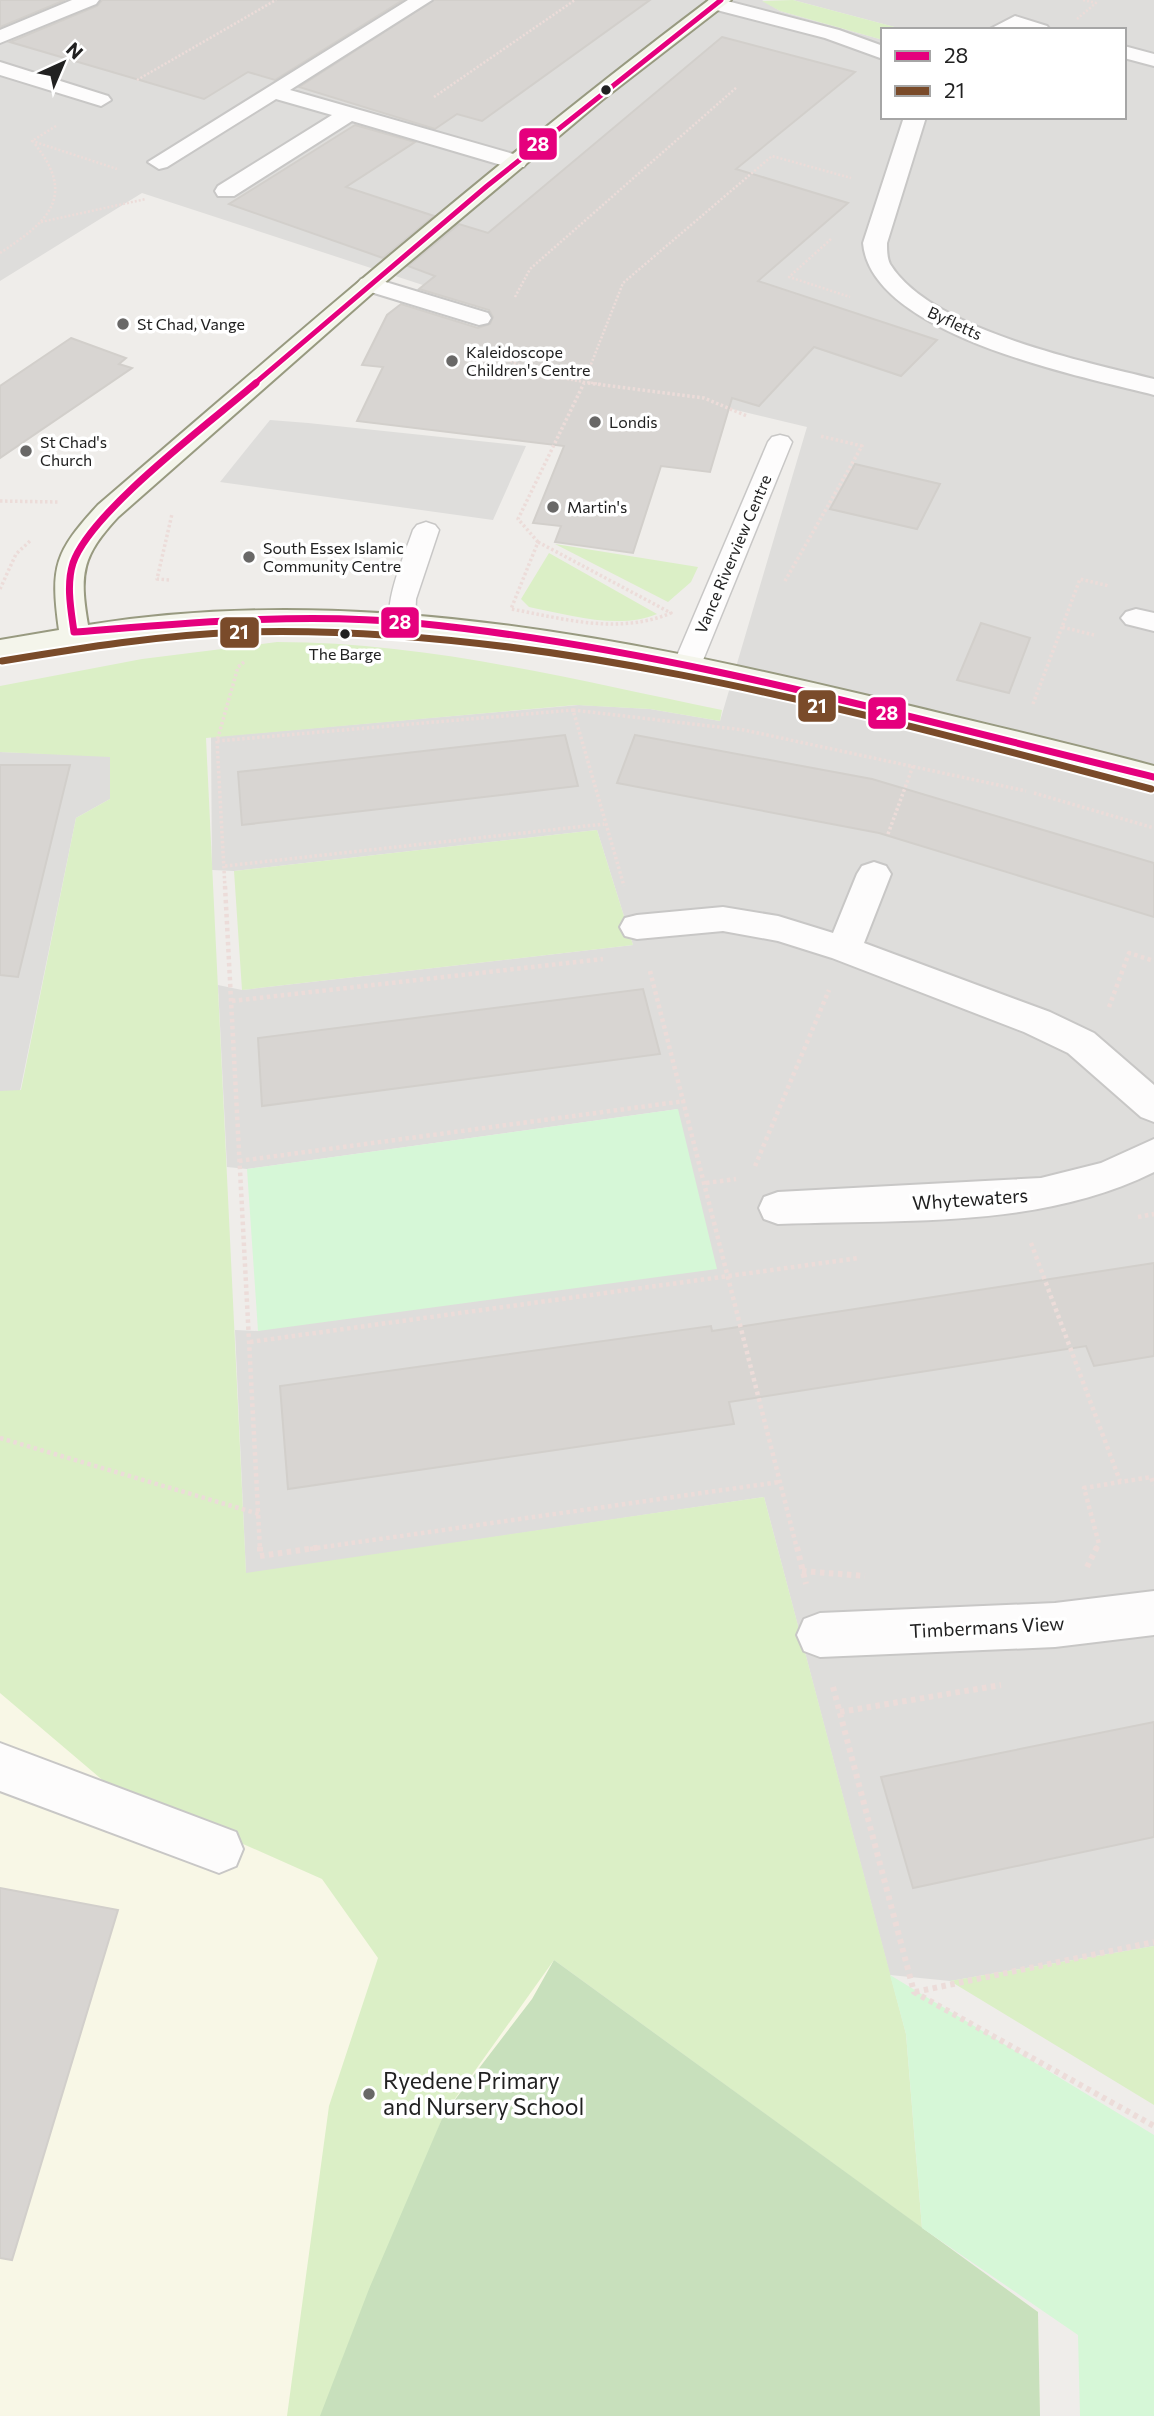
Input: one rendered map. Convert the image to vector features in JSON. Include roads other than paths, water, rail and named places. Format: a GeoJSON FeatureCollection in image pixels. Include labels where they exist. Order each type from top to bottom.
{"type":"FeatureCollection","features":[{"type":"Feature","properties":{"kind":"main road"},"geometry":{"type":"LineString","coordinates":[[74,632],[66,581],[72,552],[89,531],[198,432],[369,284],[595,96],[719,2]]}},
{"type":"Feature","properties":{"kind":"main road"},"geometry":{"type":"LineString","coordinates":[[0,649],[74,632],[272,617],[402,622],[575,645],[687,665],[1088,759],[1154,778]]}},
{"type":"Feature","properties":{"kind":"street"},"geometry":{"type":"LineString","coordinates":[[0,37],[89,0]]}},
{"type":"Feature","properties":{"kind":"street"},"geometry":{"type":"LineString","coordinates":[[159,162],[422,0]]}},
{"type":"Feature","properties":{"kind":"street"},"geometry":{"type":"LineString","coordinates":[[719,2],[832,34],[881,53]]}},
{"type":"Feature","properties":{"kind":"street"},"geometry":{"type":"LineString","coordinates":[[1002,28],[1015,22],[1034,28]]}},
{"type":"Feature","properties":{"kind":"street"},"geometry":{"type":"LineString","coordinates":[[1126,53],[1154,60]]}},
{"type":"Feature","properties":{"kind":"street"},"geometry":{"type":"LineString","coordinates":[[0,68],[101,100]]}},
{"type":"Feature","properties":{"kind":"street"},"geometry":{"type":"LineString","coordinates":[[275,92],[516,162]]}},
{"type":"Feature","properties":{"kind":"street"},"geometry":{"type":"LineString","coordinates":[[226,191],[348,114]]}},
{"type":"Feature","properties":{"kind":"street","name":"Byfletts"},"geometry":{"type":"LineString","coordinates":[[914,119],[875,243],[877,262],[888,279],[909,300],[945,322],[1003,344],[1154,387]]}},
{"type":"Feature","properties":{"kind":"street"},"geometry":{"type":"LineString","coordinates":[[369,284],[479,318]]}},
{"type":"Feature","properties":{"kind":"street"},"geometry":{"type":"LineString","coordinates":[[838,964],[874,874]]}},
{"type":"Feature","properties":{"kind":"street"},"geometry":{"type":"LineString","coordinates":[[641,941],[723,919],[778,929],[838,964],[1037,1022],[1081,1043],[1154,1107]]}},
{"type":"Feature","properties":{"kind":"street","name":"Whytewaters"},"geometry":{"type":"LineString","coordinates":[[779,1208],[1041,1194],[1111,1176],[1154,1154]]}},
{"type":"Feature","properties":{"kind":"street","name":"Timbermans View"},"geometry":{"type":"LineString","coordinates":[[820,1635],[1055,1625],[1154,1613]]}},
{"type":"Feature","properties":{"kind":"street"},"geometry":{"type":"LineString","coordinates":[[0,1767],[219,1849]]}},
{"type":"Feature","properties":{"kind":"lane","name":"Vance Riverview Centre"},"geometry":{"type":"LineString","coordinates":[[687,665],[780,442]]}},
{"type":"Feature","properties":{"kind":"lane"},"geometry":{"type":"LineString","coordinates":[[402,622],[403,599],[426,530]]}},
{"type":"Feature","properties":{"kind":"place","name":"St Chad, Vange"},"geometry":{"type":"Point","coordinates":[123,324]}},
{"type":"Feature","properties":{"kind":"place","name":"Kaleidoscope Children's Centre"},"geometry":{"type":"Point","coordinates":[452,361]}},
{"type":"Feature","properties":{"kind":"place","name":"Londis"},"geometry":{"type":"Point","coordinates":[595,422]}},
{"type":"Feature","properties":{"kind":"place","name":"St Chad's Church"},"geometry":{"type":"Point","coordinates":[26,451]}},
{"type":"Feature","properties":{"kind":"place","name":"Martin's"},"geometry":{"type":"Point","coordinates":[553,507]}},
{"type":"Feature","properties":{"kind":"place","name":"South Essex Islamic Community Centre"},"geometry":{"type":"Point","coordinates":[249,557]}},
{"type":"Feature","properties":{"kind":"place","name":"The Barge"},"geometry":{"type":"Point","coordinates":[345,634]}},
{"type":"Feature","properties":{"kind":"place","name":"Ryedene Primary and Nursery School"},"geometry":{"type":"Point","coordinates":[369,2094]}}]}
